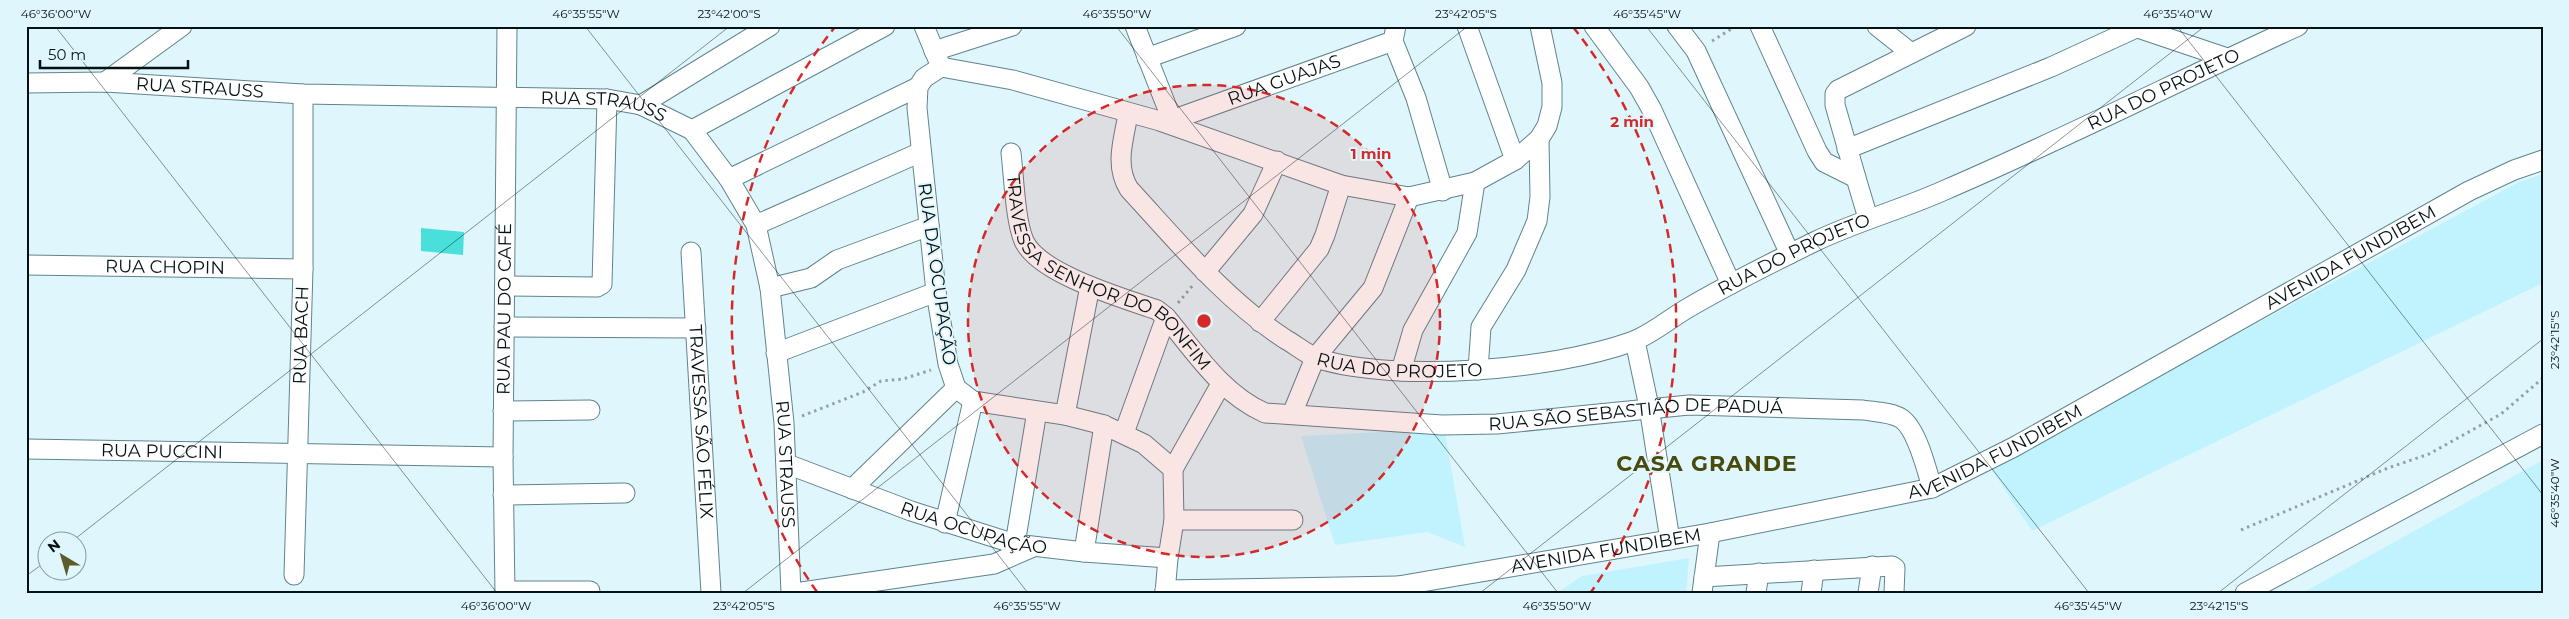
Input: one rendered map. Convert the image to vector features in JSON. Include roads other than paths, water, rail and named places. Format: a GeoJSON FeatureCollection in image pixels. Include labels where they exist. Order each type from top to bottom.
{"type":"FeatureCollection","features":[{"type":"Feature","properties":{"kind":"street"},"geometry":{"type":"LineString","coordinates":[[105,82],[182,26]]}},
{"type":"Feature","properties":{"kind":"street","name":"RUA PAU DO CAFÉ"},"geometry":{"type":"LineString","coordinates":[[505,592],[503,411],[508,98],[506,26]]}},
{"type":"Feature","properties":{"kind":"street"},"geometry":{"type":"LineString","coordinates":[[641,105],[770,26]]}},
{"type":"Feature","properties":{"kind":"street"},"geometry":{"type":"LineString","coordinates":[[692,130],[884,26]]}},
{"type":"Feature","properties":{"kind":"street"},"geometry":{"type":"LineString","coordinates":[[924,26],[937,59]]}},
{"type":"Feature","properties":{"kind":"street"},"geometry":{"type":"LineString","coordinates":[[729,179],[918,88],[937,59],[1012,26]]}},
{"type":"Feature","properties":{"kind":"street"},"geometry":{"type":"LineString","coordinates":[[1135,26],[1166,120]]}},
{"type":"Feature","properties":{"kind":"street"},"geometry":{"type":"LineString","coordinates":[[1147,58],[1236,26]]}},
{"type":"Feature","properties":{"kind":"street"},"geometry":{"type":"LineString","coordinates":[[1467,26],[1515,160]]}},
{"type":"Feature","properties":{"kind":"street"},"geometry":{"type":"LineString","coordinates":[[937,59],[1128,114],[1166,120],[1341,185],[1376,193],[1410,197],[1444,191],[1475,182],[1515,160],[1539,139],[1547,126],[1552,107],[1552,83],[1540,26]]}},
{"type":"Feature","properties":{"kind":"street"},"geometry":{"type":"LineString","coordinates":[[1594,26],[1639,87],[1652,110],[1731,284]]}},
{"type":"Feature","properties":{"kind":"street"},"geometry":{"type":"LineString","coordinates":[[1677,26],[1696,51],[1790,254]]}},
{"type":"Feature","properties":{"kind":"street"},"geometry":{"type":"LineString","coordinates":[[1760,26],[1817,151],[1824,162],[1856,178]]}},
{"type":"Feature","properties":{"kind":"street"},"geometry":{"type":"LineString","coordinates":[[1877,26],[1911,53]]}},
{"type":"Feature","properties":{"kind":"street"},"geometry":{"type":"LineString","coordinates":[[1868,218],[1847,149],[1834,94],[1966,26]]}},
{"type":"Feature","properties":{"kind":"street","name":"RUA DO PROJETO"},"geometry":{"type":"LineString","coordinates":[[1128,114],[1120,166],[1122,178],[1129,189],[1205,272],[1237,304],[1260,322],[1315,358],[1351,366],[1401,371],[1478,370],[1580,356],[1635,341],[1679,313],[1790,254],[1868,218],[1943,192],[2298,26]]}},
{"type":"Feature","properties":{"kind":"street"},"geometry":{"type":"LineString","coordinates":[[1847,149],[2051,67],[2134,27],[2227,58]]}},
{"type":"Feature","properties":{"kind":"street"},"geometry":{"type":"LineString","coordinates":[[1395,34],[1444,191]]}},
{"type":"Feature","properties":{"kind":"street","name":"RUA GUAJAS"},"geometry":{"type":"LineString","coordinates":[[1166,120],[1395,34]]}},
{"type":"Feature","properties":{"kind":"street","name":"RUA STRAUSS"},"geometry":{"type":"LineString","coordinates":[[26,83],[105,82],[303,94],[607,99],[641,105],[692,130],[729,179],[756,225],[770,288],[787,464],[791,593]]}},
{"type":"Feature","properties":{"kind":"street","name":"RUA DA OCUPAÇÃO"},"geometry":{"type":"LineString","coordinates":[[918,88],[917,108],[936,292],[948,364],[956,388],[973,401],[1065,415],[1124,432],[1144,444],[1174,469]]}},
{"type":"Feature","properties":{"kind":"street","name":"RUA BACH"},"geometry":{"type":"LineString","coordinates":[[294,575],[303,269],[303,94]]}},
{"type":"Feature","properties":{"kind":"street"},"geometry":{"type":"LineString","coordinates":[[505,286],[597,287],[602,284],[607,99]]}},
{"type":"Feature","properties":{"kind":"street"},"geometry":{"type":"LineString","coordinates":[[1478,370],[1481,327],[1516,270],[1537,220],[1540,197],[1539,139]]}},
{"type":"Feature","properties":{"kind":"street"},"geometry":{"type":"LineString","coordinates":[[756,225],[921,152]]}},
{"type":"Feature","properties":{"kind":"street","name":"TRAVESSA SENHOR DO BONFIM"},"geometry":{"type":"LineString","coordinates":[[1011,154],[1020,225],[1030,250],[1042,263],[1090,286],[1157,310],[1166,316],[1221,384],[1252,407],[1265,412],[1292,414]]}},
{"type":"Feature","properties":{"kind":"street","name":"AVENIDA FUNDIBEM"},"geometry":{"type":"LineString","coordinates":[[1165,591],[1398,590],[1710,534],[1932,488],[2014,447],[2468,191],[2514,170],[2543,160]]}},
{"type":"Feature","properties":{"kind":"street"},"geometry":{"type":"LineString","coordinates":[[1205,272],[1253,214],[1277,161]]}},
{"type":"Feature","properties":{"kind":"street"},"geometry":{"type":"LineString","coordinates":[[1401,371],[1413,330],[1467,233],[1475,182]]}},
{"type":"Feature","properties":{"kind":"street"},"geometry":{"type":"LineString","coordinates":[[1260,322],[1319,249],[1326,235],[1341,185]]}},
{"type":"Feature","properties":{"kind":"street"},"geometry":{"type":"LineString","coordinates":[[1292,414],[1315,358],[1373,288],[1410,197]]}},
{"type":"Feature","properties":{"kind":"street"},"geometry":{"type":"LineString","coordinates":[[770,288],[811,278],[842,258],[929,226]]}},
{"type":"Feature","properties":{"kind":"street","name":"TRAVESSA SÃO FÉLIX"},"geometry":{"type":"LineString","coordinates":[[691,252],[711,593]]}},
{"type":"Feature","properties":{"kind":"street","name":"RUA CHOPIN"},"geometry":{"type":"LineString","coordinates":[[26,266],[303,269]]}},
{"type":"Feature","properties":{"kind":"street"},"geometry":{"type":"LineString","coordinates":[[1065,415],[1090,286]]}},
{"type":"Feature","properties":{"kind":"street"},"geometry":{"type":"LineString","coordinates":[[776,353],[936,292]]}},
{"type":"Feature","properties":{"kind":"street"},"geometry":{"type":"LineString","coordinates":[[1124,432],[1166,316]]}},
{"type":"Feature","properties":{"kind":"street"},"geometry":{"type":"LineString","coordinates":[[504,327],[696,328]]}},
{"type":"Feature","properties":{"kind":"street"},"geometry":{"type":"LineString","coordinates":[[1635,341],[1649,408],[1670,540]]}},
{"type":"Feature","properties":{"kind":"street"},"geometry":{"type":"LineString","coordinates":[[1165,591],[1174,520],[1174,469],[1221,384]]}},
{"type":"Feature","properties":{"kind":"street"},"geometry":{"type":"LineString","coordinates":[[852,489],[956,388]]}},
{"type":"Feature","properties":{"kind":"street"},"geometry":{"type":"LineString","coordinates":[[945,523],[973,401]]}},
{"type":"Feature","properties":{"kind":"street","name":"RUA SÃO SEBASTIÃO DE PADUÁ"},"geometry":{"type":"LineString","coordinates":[[1292,414],[1325,418],[1452,425],[1497,424],[1689,405],[1883,412],[1903,419],[1920,447],[1932,488]]}},
{"type":"Feature","properties":{"kind":"street"},"geometry":{"type":"LineString","coordinates":[[503,411],[590,410]]}},
{"type":"Feature","properties":{"kind":"street"},"geometry":{"type":"LineString","coordinates":[[1015,544],[1037,411]]}},
{"type":"Feature","properties":{"kind":"street"},"geometry":{"type":"LineString","coordinates":[[1084,552],[1104,425]]}},
{"type":"Feature","properties":{"kind":"street"},"geometry":{"type":"LineString","coordinates":[[2246,593],[2543,434]]}},
{"type":"Feature","properties":{"kind":"street","name":"RUA PUCCINI"},"geometry":{"type":"LineString","coordinates":[[26,449],[503,457]]}},
{"type":"Feature","properties":{"kind":"street","name":"RUA OCUPAÇÃO"},"geometry":{"type":"LineString","coordinates":[[787,464],[945,523],[1015,544],[1084,552],[1168,558]]}},
{"type":"Feature","properties":{"kind":"street"},"geometry":{"type":"LineString","coordinates":[[503,495],[625,493]]}},
{"type":"Feature","properties":{"kind":"street"},"geometry":{"type":"LineString","coordinates":[[1174,520],[1293,520]]}},
{"type":"Feature","properties":{"kind":"street"},"geometry":{"type":"LineString","coordinates":[[1710,534],[1703,585],[1759,573],[1872,566],[1894,567],[1894,593]]}},
{"type":"Feature","properties":{"kind":"street"},"geometry":{"type":"LineString","coordinates":[[795,593],[994,564],[1034,546]]}},
{"type":"Feature","properties":{"kind":"street"},"geometry":{"type":"LineString","coordinates":[[1868,593],[1872,566]]}},
{"type":"Feature","properties":{"kind":"street"},"geometry":{"type":"LineString","coordinates":[[1811,593],[1814,570]]}},
{"type":"Feature","properties":{"kind":"street"},"geometry":{"type":"LineString","coordinates":[[1756,593],[1759,573]]}},
{"type":"Feature","properties":{"kind":"street"},"geometry":{"type":"LineString","coordinates":[[505,592],[590,591]]}},
{"type":"Feature","properties":{"kind":"district","name":"CASA GRANDE"},"geometry":{"type":"Point","coordinates":[1707,463]}}]}
